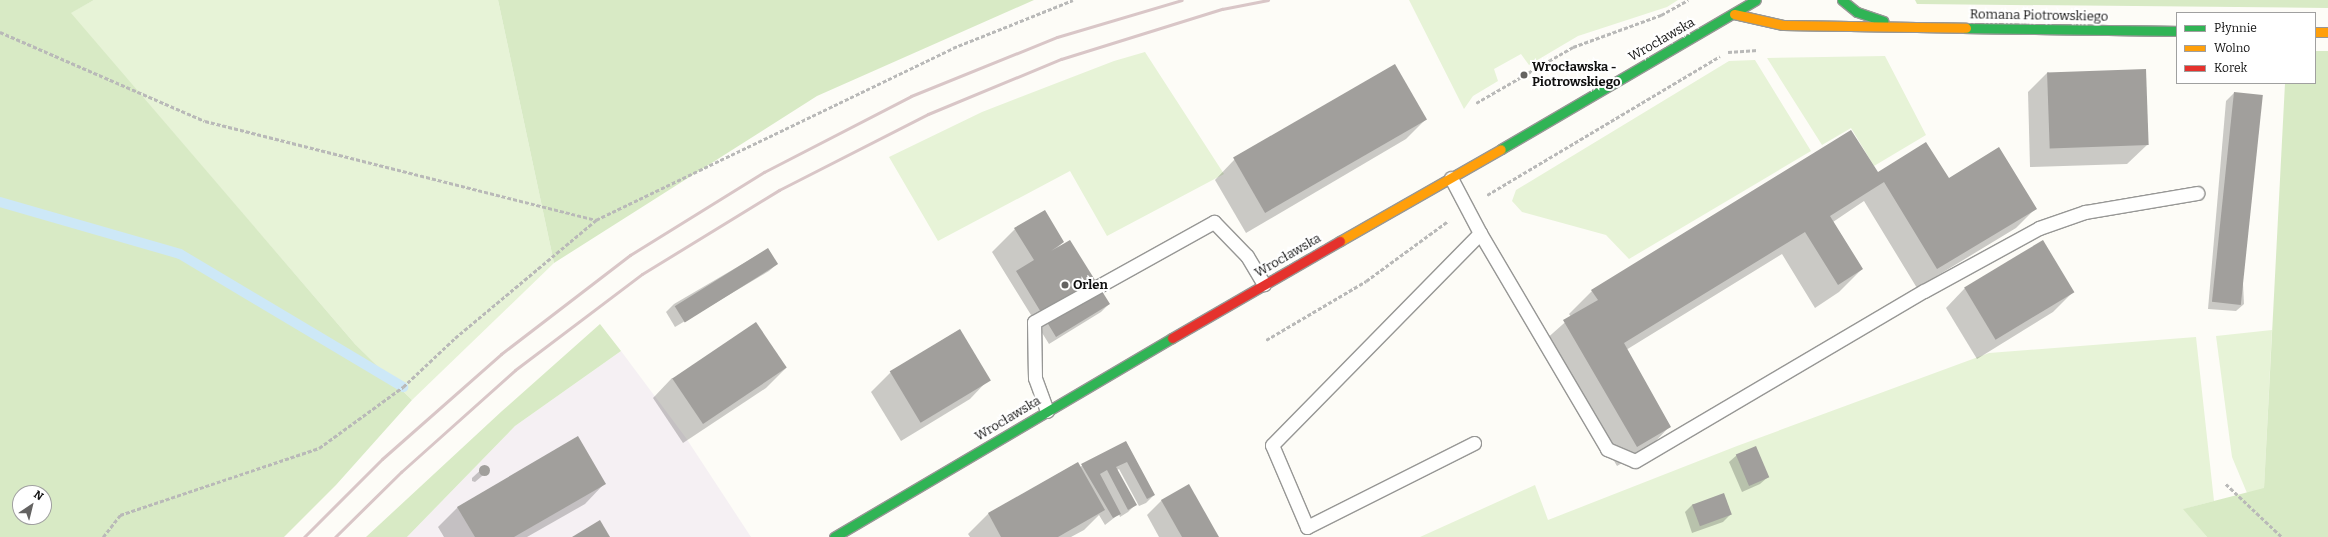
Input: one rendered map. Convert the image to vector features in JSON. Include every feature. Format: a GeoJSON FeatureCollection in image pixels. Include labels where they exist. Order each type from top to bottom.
{"type":"FeatureCollection","features":[{"type":"Feature","properties":{"kind":"main road","name":"Wrocławska"},"geometry":{"type":"LineString","coordinates":[[834,537],[1264,284],[1451,178],[1756,0]]}},
{"type":"Feature","properties":{"kind":"main road","name":"Romana Piotrowskiego"},"geometry":{"type":"LineString","coordinates":[[1842,0],[1857,12],[1901,26]]}},
{"type":"Feature","properties":{"kind":"main road","name":"Romana Piotrowskiego"},"geometry":{"type":"LineString","coordinates":[[1734,14],[1783,25],[2176,31]]}},
{"type":"Feature","properties":{"kind":"main road"},"geometry":{"type":"LineString","coordinates":[[2316,32],[2328,32]]}},
{"type":"Feature","properties":{"kind":"lane"},"geometry":{"type":"LineString","coordinates":[[1451,178],[1480,233],[1607,449],[1635,461],[1924,291],[2039,228],[2085,212],[2197,193]]}},
{"type":"Feature","properties":{"kind":"lane"},"geometry":{"type":"LineString","coordinates":[[1047,411],[1035,378],[1034,322],[1214,222],[1247,256],[1264,284]]}},
{"type":"Feature","properties":{"kind":"lane"},"geometry":{"type":"LineString","coordinates":[[1474,443],[1307,527],[1272,445],[1480,233]]}},
{"type":"Feature","properties":{"kind":"path"},"geometry":{"type":"LineString","coordinates":[[103,537],[120,515],[319,448],[403,387],[455,338],[596,220],[953,48],[1073,0]]}},
{"type":"Feature","properties":{"kind":"path"},"geometry":{"type":"LineString","coordinates":[[1476,103],[1573,47],[1661,15],[1688,0]]}},
{"type":"Feature","properties":{"kind":"path"},"geometry":{"type":"LineString","coordinates":[[0,32],[205,121],[596,220]]}},
{"type":"Feature","properties":{"kind":"path"},"geometry":{"type":"LineString","coordinates":[[1266,340],[1366,281],[1467,207],[1695,71]]}},
{"type":"Feature","properties":{"kind":"path"},"geometry":{"type":"LineString","coordinates":[[2226,484],[2282,537]]}},
{"type":"Feature","properties":{"kind":"shaded area"},"geometry":{"type":"Polygon","coordinates":[[[621,351],[686,438],[751,537],[407,537],[515,426],[621,351]]]}},
{"type":"Feature","properties":{"kind":"green space"},"geometry":{"type":"Polygon","coordinates":[[[0,0],[94,0],[71,13],[355,344],[412,400],[336,485],[284,537],[0,537],[0,0]]]}},
{"type":"Feature","properties":{"kind":"green space"},"geometry":{"type":"Polygon","coordinates":[[[94,0],[498,0],[554,263],[412,400],[355,344],[70,13],[94,0]]]}},
{"type":"Feature","properties":{"kind":"green space"},"geometry":{"type":"Polygon","coordinates":[[[498,0],[1034,0],[817,96],[554,263],[498,0]]]}},
{"type":"Feature","properties":{"kind":"green space"},"geometry":{"type":"Polygon","coordinates":[[[1409,0],[1678,0],[1667,7],[1578,36],[1529,65],[1521,54],[1494,69],[1498,81],[1473,96],[1464,109],[1409,0]]]}},
{"type":"Feature","properties":{"kind":"green space"},"geometry":{"type":"Polygon","coordinates":[[[1915,0],[2328,0],[2328,8],[1917,4],[1915,0]]]}},
{"type":"Feature","properties":{"kind":"green space"},"geometry":{"type":"Polygon","coordinates":[[[2316,51],[2328,51],[2328,537],[2207,537],[2183,509],[2264,488],[2285,84],[2316,84],[2316,51]]]}},
{"type":"Feature","properties":{"kind":"green space"},"geometry":{"type":"Polygon","coordinates":[[[1145,52],[1224,174],[1107,236],[1070,171],[938,241],[889,157],[982,112],[1114,61],[1145,52]]]}},
{"type":"Feature","properties":{"kind":"green space"},"geometry":{"type":"Polygon","coordinates":[[[1885,56],[1926,135],[1874,166],[1851,128],[1822,145],[1767,58],[1885,56]]]}},
{"type":"Feature","properties":{"kind":"green space"},"geometry":{"type":"Polygon","coordinates":[[[1755,60],[1811,151],[1629,259],[1606,235],[1522,212],[1512,201],[1516,190],[1729,61],[1755,60]]]}},
{"type":"Feature","properties":{"kind":"green space"},"geometry":{"type":"Polygon","coordinates":[[[600,324],[621,351],[515,426],[407,537],[366,537],[502,411],[600,324]]]}},
{"type":"Feature","properties":{"kind":"green space"},"geometry":{"type":"Polygon","coordinates":[[[2272,330],[2264,489],[2247,493],[2232,457],[2216,336],[2272,330]]]}},
{"type":"Feature","properties":{"kind":"green space"},"geometry":{"type":"Polygon","coordinates":[[[2196,337],[2214,501],[2184,509],[2207,537],[1420,537],[1535,485],[1548,520],[1737,446],[1989,353],[2196,337]]]}},
{"type":"Feature","properties":{"kind":"building"},"geometry":{"type":"Polygon","coordinates":[[[1395,64],[1427,119],[1265,213],[1233,158],[1395,64]]]}},
{"type":"Feature","properties":{"kind":"building"},"geometry":{"type":"Polygon","coordinates":[[[2146,69],[2149,145],[2050,148],[2047,72],[2146,69]]]}},
{"type":"Feature","properties":{"kind":"building"},"geometry":{"type":"Polygon","coordinates":[[[2234,92],[2263,95],[2241,305],[2212,302],[2234,92]]]}},
{"type":"Feature","properties":{"kind":"building"},"geometry":{"type":"Polygon","coordinates":[[[1851,130],[1878,172],[1926,142],[1949,178],[1999,147],[2037,209],[1937,269],[1884,182],[1830,216],[1863,269],[1838,285],[1805,232],[1624,343],[1671,427],[1637,447],[1563,320],[1598,300],[1591,290],[1851,130]]]}},
{"type":"Feature","properties":{"kind":"building"},"geometry":{"type":"Polygon","coordinates":[[[1045,210],[1064,242],[1051,251],[1070,240],[1110,304],[1056,337],[1016,271],[1034,260],[1014,228],[1045,210]]]}},
{"type":"Feature","properties":{"kind":"building"},"geometry":{"type":"Polygon","coordinates":[[[2043,240],[2074,292],[1996,340],[1964,287],[2043,240]]]}},
{"type":"Feature","properties":{"kind":"building"},"geometry":{"type":"Polygon","coordinates":[[[768,248],[778,264],[685,322],[675,306],[768,248]]]}},
{"type":"Feature","properties":{"kind":"building"},"geometry":{"type":"Polygon","coordinates":[[[756,322],[787,368],[703,424],[672,378],[756,322]]]}},
{"type":"Feature","properties":{"kind":"building"},"geometry":{"type":"Polygon","coordinates":[[[960,329],[991,380],[921,423],[890,371],[960,329]]]}},
{"type":"Feature","properties":{"kind":"building"},"geometry":{"type":"Polygon","coordinates":[[[578,436],[606,484],[514,537],[475,537],[457,507],[578,436]]]}},
{"type":"Feature","properties":{"kind":"building"},"geometry":{"type":"Polygon","coordinates":[[[1126,441],[1155,495],[1147,499],[1127,462],[1116,467],[1137,505],[1128,510],[1107,470],[1100,474],[1121,514],[1113,518],[1081,464],[1126,441]]]}},
{"type":"Feature","properties":{"kind":"building"},"geometry":{"type":"Polygon","coordinates":[[[1756,446],[1769,477],[1749,486],[1736,455],[1756,446]]]}},
{"type":"Feature","properties":{"kind":"building"},"geometry":{"type":"Polygon","coordinates":[[[1078,462],[1105,510],[1058,537],[1001,537],[988,513],[1078,462]]]}},
{"type":"Feature","properties":{"kind":"building"},"geometry":{"type":"Polygon","coordinates":[[[482,465],[486,465],[488,466],[488,474],[482,475],[479,472],[479,468],[482,465]]]}},
{"type":"Feature","properties":{"kind":"building"},"geometry":{"type":"Polygon","coordinates":[[[1189,484],[1219,537],[1182,537],[1161,500],[1189,484]]]}},
{"type":"Feature","properties":{"kind":"building"},"geometry":{"type":"Polygon","coordinates":[[[1724,493],[1732,515],[1700,526],[1692,505],[1724,493]]]}},
{"type":"Feature","properties":{"kind":"building"},"geometry":{"type":"Polygon","coordinates":[[[600,520],[610,537],[572,537],[600,520]]]}},
{"type":"Feature","properties":{"kind":"waterway"},"geometry":{"type":"LineString","coordinates":[[0,202],[180,254],[403,387]]}},
{"type":"Feature","properties":{"kind":"railway"},"geometry":{"type":"LineString","coordinates":[[304,537],[382,459],[501,354],[630,255],[764,172],[911,96],[1057,37],[1182,0]]}},
{"type":"Feature","properties":{"kind":"railway"},"geometry":{"type":"LineString","coordinates":[[335,537],[401,472],[515,370],[642,274],[779,190],[928,114],[1061,59],[1222,9],[1268,0]]}},
{"type":"Feature","properties":{"kind":"traffic: fast"},"geometry":{"type":"LineString","coordinates":[[1501,149],[1756,0]]}},
{"type":"Feature","properties":{"kind":"traffic: fast"},"geometry":{"type":"LineString","coordinates":[[1842,0],[1857,12],[1883,21]]}},
{"type":"Feature","properties":{"kind":"traffic: fast"},"geometry":{"type":"LineString","coordinates":[[1966,28],[2176,31]]}},
{"type":"Feature","properties":{"kind":"traffic: fast"},"geometry":{"type":"LineString","coordinates":[[834,537],[1172,338]]}},
{"type":"Feature","properties":{"kind":"traffic: slow"},"geometry":{"type":"LineString","coordinates":[[1734,14],[1783,25],[1966,28]]}},
{"type":"Feature","properties":{"kind":"traffic: slow"},"geometry":{"type":"LineString","coordinates":[[2316,32],[2328,32]]}},
{"type":"Feature","properties":{"kind":"traffic: slow"},"geometry":{"type":"LineString","coordinates":[[1340,241],[1501,149]]}},
{"type":"Feature","properties":{"kind":"traffic: jam"},"geometry":{"type":"LineString","coordinates":[[1172,338],[1340,241]]}},
{"type":"Feature","properties":{"kind":"place","name":"Wrocławska - Piotrowskiego"},"geometry":{"type":"Point","coordinates":[1524,75]}},
{"type":"Feature","properties":{"kind":"place","name":"Orlen"},"geometry":{"type":"Point","coordinates":[1065,285]}}]}
